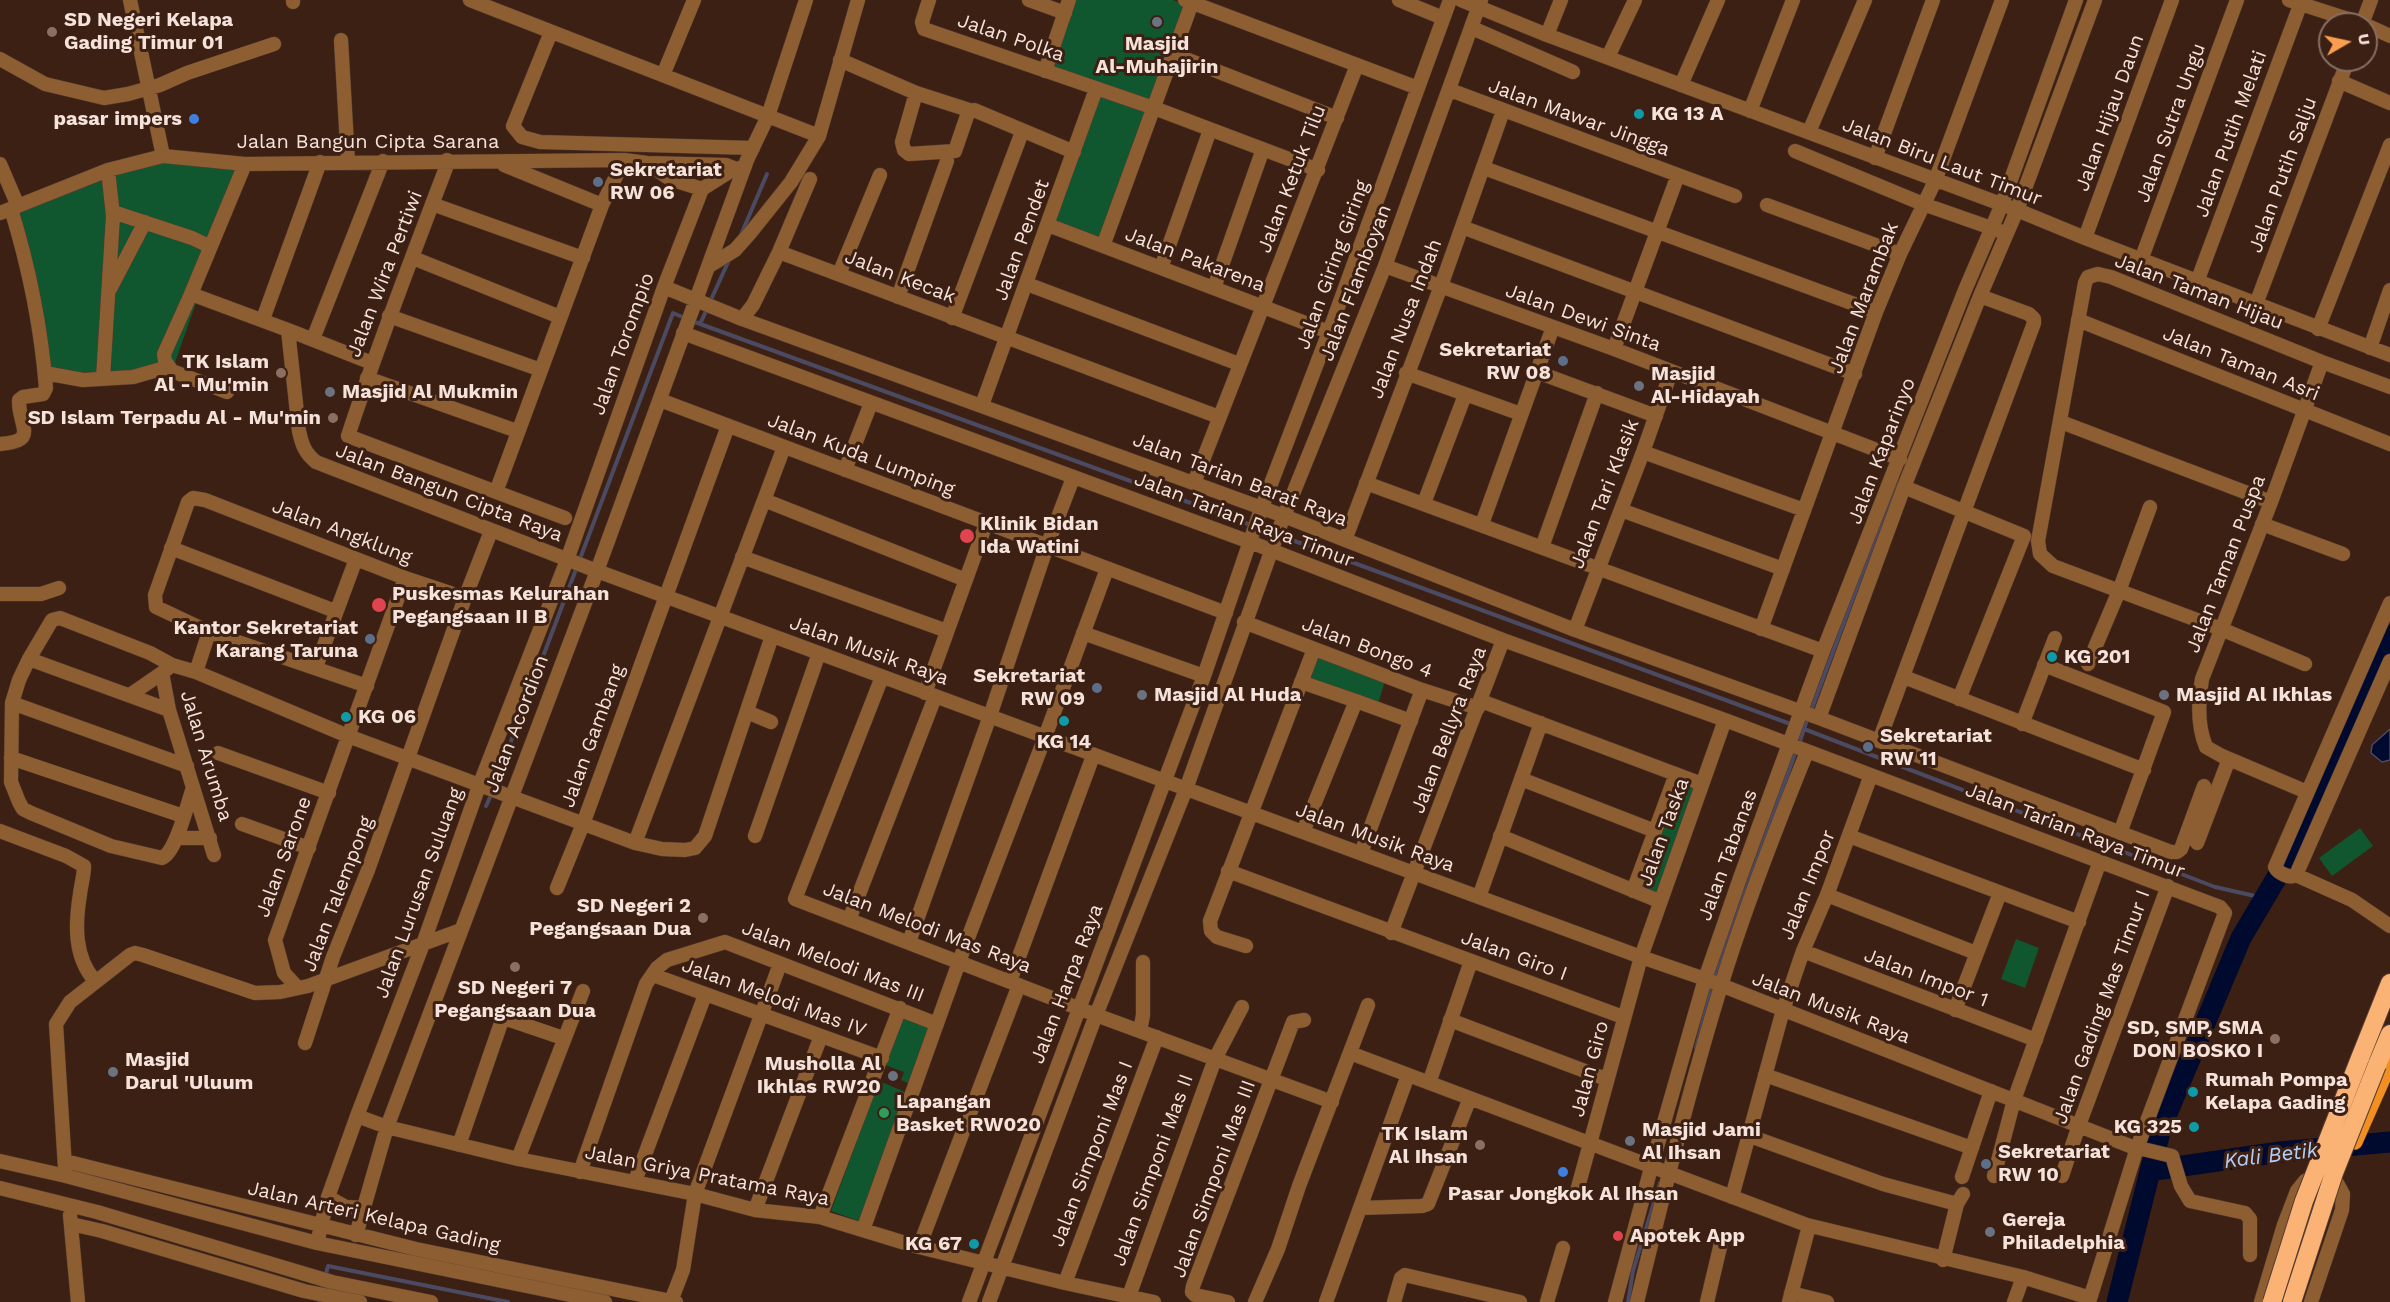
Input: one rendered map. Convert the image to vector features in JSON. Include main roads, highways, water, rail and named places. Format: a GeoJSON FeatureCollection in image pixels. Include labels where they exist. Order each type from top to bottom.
{"type":"FeatureCollection","features":[{"type":"Feature","properties":{"kind":"highway"},"geometry":{"type":"LineString","coordinates":[[2273,1302],[2297,1221],[2325,1143],[2390,983]]}},
{"type":"Feature","properties":{"kind":"highway"},"geometry":{"type":"LineString","coordinates":[[2292,1302],[2334,1173],[2390,1034]]}},
{"type":"Feature","properties":{"kind":"main road"},"geometry":{"type":"LineString","coordinates":[[2273,1302],[2315,1175],[2390,972]]}},
{"type":"Feature","properties":{"kind":"main road"},"geometry":{"type":"LineString","coordinates":[[2298,1302],[2337,1183],[2390,1063]]}},
{"type":"Feature","properties":{"kind":"main road"},"geometry":{"type":"LineString","coordinates":[[2352,1071],[2378,1090]]}},
{"type":"Feature","properties":{"kind":"water"},"geometry":{"type":"Polygon","coordinates":[[[2390,729],[2390,760],[2382,762],[2371,753],[2372,745],[2390,729]]]}},
{"type":"Feature","properties":{"kind":"waterway"},"geometry":{"type":"LineString","coordinates":[[740,237],[767,174]]}},
{"type":"Feature","properties":{"kind":"waterway"},"geometry":{"type":"LineString","coordinates":[[710,302],[729,260]]}},
{"type":"Feature","properties":{"kind":"waterway"},"geometry":{"type":"LineString","coordinates":[[700,324],[707,309]]}},
{"type":"Feature","properties":{"kind":"waterway"},"geometry":{"type":"LineString","coordinates":[[494,786],[673,313],[685,318]]}},
{"type":"Feature","properties":{"kind":"waterway"},"geometry":{"type":"LineString","coordinates":[[692,321],[1251,525]]}},
{"type":"Feature","properties":{"kind":"waterway"},"geometry":{"type":"LineString","coordinates":[[1812,708],[1897,480]]}},
{"type":"Feature","properties":{"kind":"waterway"},"geometry":{"type":"LineString","coordinates":[[1258,528],[1273,533]]}},
{"type":"Feature","properties":{"kind":"waterway"},"geometry":{"type":"LineString","coordinates":[[1281,536],[1804,729],[2215,887],[2264,898]]}},
{"type":"Feature","properties":{"kind":"waterway"},"geometry":{"type":"LineString","coordinates":[[2117,1302],[2161,1128],[2241,938],[2277,877],[2390,635]]}},
{"type":"Feature","properties":{"kind":"waterway"},"geometry":{"type":"LineString","coordinates":[[1799,744],[1808,717]]}},
{"type":"Feature","properties":{"kind":"waterway"},"geometry":{"type":"LineString","coordinates":[[1714,978],[1796,751]]}},
{"type":"Feature","properties":{"kind":"waterway"},"geometry":{"type":"LineString","coordinates":[[486,806],[492,793]]}},
{"type":"Feature","properties":{"kind":"waterway"},"geometry":{"type":"LineString","coordinates":[[1696,1048],[1712,986]]}},
{"type":"Feature","properties":{"kind":"waterway","name":"Kali Betik"},"geometry":{"type":"LineString","coordinates":[[2155,1170],[2280,1152],[2390,1142]]}},
{"type":"Feature","properties":{"kind":"waterway"},"geometry":{"type":"LineString","coordinates":[[1628,1302],[1633,1271],[1660,1183]]}},
{"type":"Feature","properties":{"kind":"waterway"},"geometry":{"type":"LineString","coordinates":[[319,1302],[328,1266],[508,1302]]}},
{"type":"Feature","properties":{"kind":"place","name":"Masjid Al-Muhajirin"},"geometry":{"type":"Point","coordinates":[1157,22]}},
{"type":"Feature","properties":{"kind":"place","name":"SD Negeri Kelapa Gading Timur 01"},"geometry":{"type":"Point","coordinates":[52,32]}},
{"type":"Feature","properties":{"kind":"place","name":"KG 13 A"},"geometry":{"type":"Point","coordinates":[1639,114]}},
{"type":"Feature","properties":{"kind":"place","name":"pasar impers"},"geometry":{"type":"Point","coordinates":[194,119]}},
{"type":"Feature","properties":{"kind":"place","name":"Sekretariat RW 06"},"geometry":{"type":"Point","coordinates":[598,182]}},
{"type":"Feature","properties":{"kind":"place","name":"Sekretariat RW 08"},"geometry":{"type":"Point","coordinates":[1563,361]}},
{"type":"Feature","properties":{"kind":"place","name":"TK Islam Al - Mu'min"},"geometry":{"type":"Point","coordinates":[281,373]}},
{"type":"Feature","properties":{"kind":"place","name":"Masjid Al-Hidayah"},"geometry":{"type":"Point","coordinates":[1639,386]}},
{"type":"Feature","properties":{"kind":"place","name":"Masjid Al Mukmin"},"geometry":{"type":"Point","coordinates":[330,392]}},
{"type":"Feature","properties":{"kind":"place","name":"SD Islam Terpadu Al - Mu'min"},"geometry":{"type":"Point","coordinates":[333,418]}},
{"type":"Feature","properties":{"kind":"place","name":"Klinik Bidan Ida Watini"},"geometry":{"type":"Point","coordinates":[967,536]}},
{"type":"Feature","properties":{"kind":"place","name":"Puskesmas Kelurahan Pegangsaan II B"},"geometry":{"type":"Point","coordinates":[379,605]}},
{"type":"Feature","properties":{"kind":"place","name":"Kantor Sekretariat Karang Taruna"},"geometry":{"type":"Point","coordinates":[370,639]}},
{"type":"Feature","properties":{"kind":"place","name":"KG 201"},"geometry":{"type":"Point","coordinates":[2052,657]}},
{"type":"Feature","properties":{"kind":"place","name":"Sekretariat RW 09"},"geometry":{"type":"Point","coordinates":[1097,688]}},
{"type":"Feature","properties":{"kind":"place","name":"Masjid Al Huda"},"geometry":{"type":"Point","coordinates":[1142,695]}},
{"type":"Feature","properties":{"kind":"place","name":"Masjid Al Ikhlas"},"geometry":{"type":"Point","coordinates":[2164,695]}},
{"type":"Feature","properties":{"kind":"place","name":"KG 06"},"geometry":{"type":"Point","coordinates":[346,717]}},
{"type":"Feature","properties":{"kind":"place","name":"KG 14"},"geometry":{"type":"Point","coordinates":[1064,721]}},
{"type":"Feature","properties":{"kind":"place","name":"Sekretariat RW 11"},"geometry":{"type":"Point","coordinates":[1868,747]}},
{"type":"Feature","properties":{"kind":"place","name":"SD Negeri 2 Pegangsaan Dua"},"geometry":{"type":"Point","coordinates":[703,918]}},
{"type":"Feature","properties":{"kind":"place","name":"SD Negeri 7 Pegangsaan Dua"},"geometry":{"type":"Point","coordinates":[515,967]}},
{"type":"Feature","properties":{"kind":"place","name":"SD, SMP, SMA DON BOSKO I"},"geometry":{"type":"Point","coordinates":[2275,1039]}},
{"type":"Feature","properties":{"kind":"place","name":"Masjid Darul 'Uluum"},"geometry":{"type":"Point","coordinates":[113,1072]}},
{"type":"Feature","properties":{"kind":"place","name":"Musholla Al Ikhlas RW20"},"geometry":{"type":"Point","coordinates":[893,1076]}},
{"type":"Feature","properties":{"kind":"place","name":"Rumah Pompa Kelapa Gading"},"geometry":{"type":"Point","coordinates":[2193,1092]}},
{"type":"Feature","properties":{"kind":"place","name":"Lapangan Basket RW020"},"geometry":{"type":"Point","coordinates":[884,1113]}},
{"type":"Feature","properties":{"kind":"place","name":"KG 325"},"geometry":{"type":"Point","coordinates":[2194,1127]}},
{"type":"Feature","properties":{"kind":"place","name":"Masjid Jami Al Ihsan"},"geometry":{"type":"Point","coordinates":[1630,1141]}},
{"type":"Feature","properties":{"kind":"place","name":"TK Islam Al Ihsan"},"geometry":{"type":"Point","coordinates":[1480,1145]}},
{"type":"Feature","properties":{"kind":"place","name":"Sekretariat RW 10"},"geometry":{"type":"Point","coordinates":[1986,1164]}},
{"type":"Feature","properties":{"kind":"place","name":"Pasar Jongkok Al Ihsan"},"geometry":{"type":"Point","coordinates":[1563,1172]}},
{"type":"Feature","properties":{"kind":"place","name":"Gereja Philadelphia"},"geometry":{"type":"Point","coordinates":[1990,1232]}},
{"type":"Feature","properties":{"kind":"place","name":"Apotek App"},"geometry":{"type":"Point","coordinates":[1618,1236]}},
{"type":"Feature","properties":{"kind":"place","name":"KG 67"},"geometry":{"type":"Point","coordinates":[974,1244]}}]}
